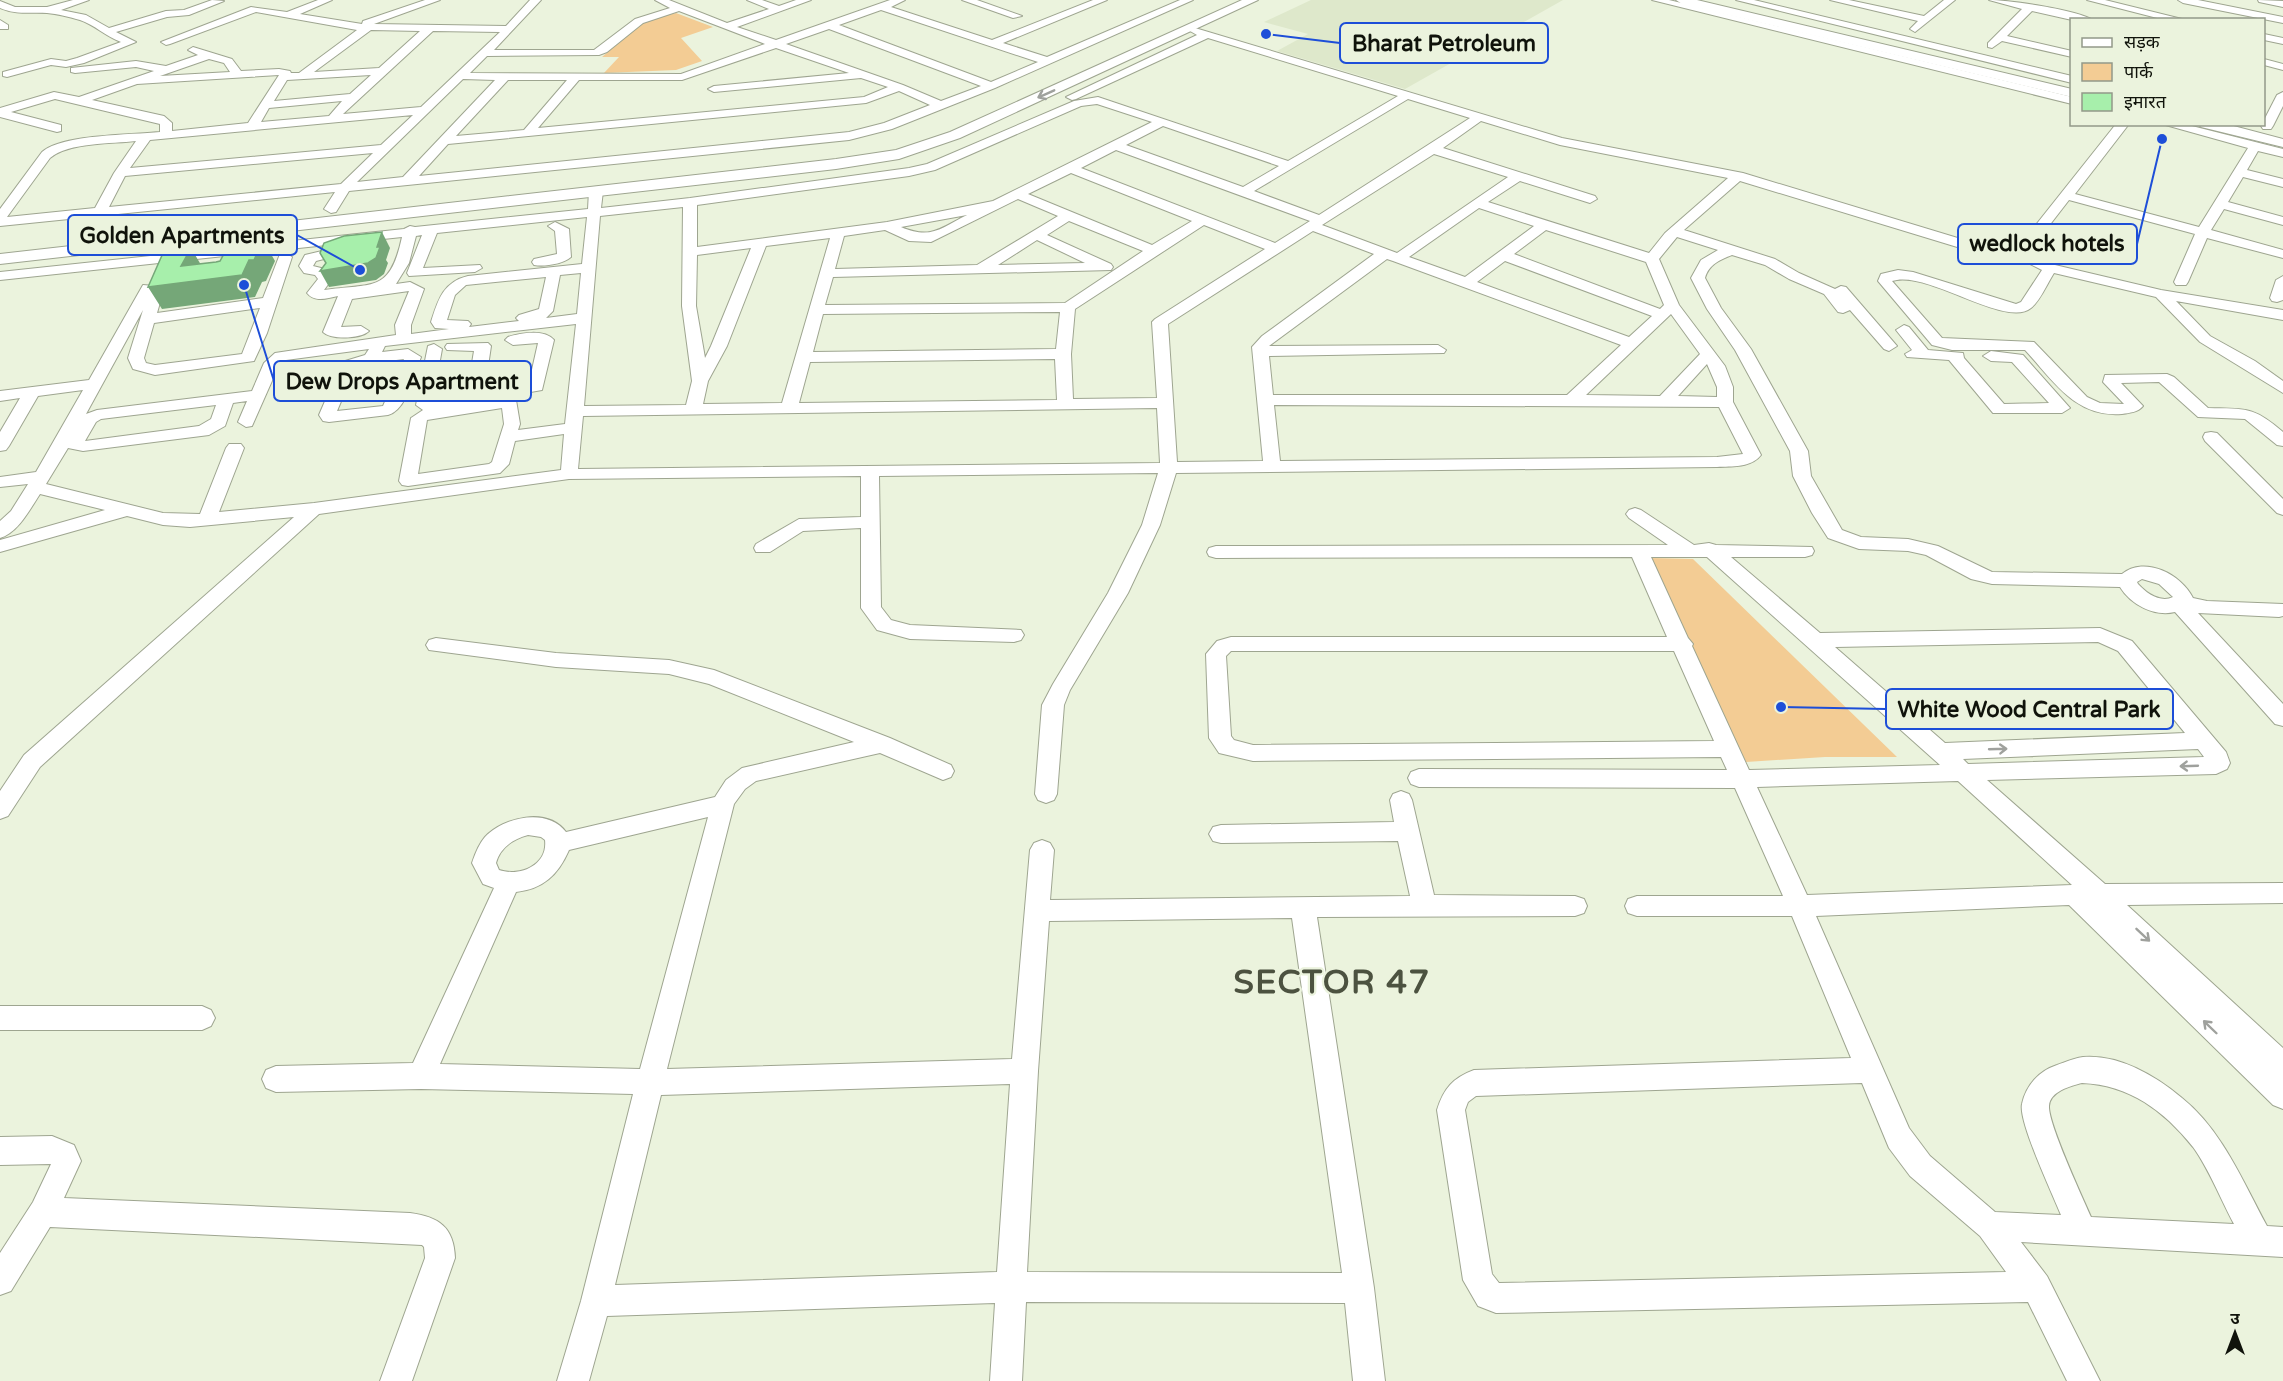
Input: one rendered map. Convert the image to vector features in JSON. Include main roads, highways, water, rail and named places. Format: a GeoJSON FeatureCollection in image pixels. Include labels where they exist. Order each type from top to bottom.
{"type":"FeatureCollection","features":[{"type":"Feature","properties":{"kind":"main road"},"geometry":{"type":"LineString","coordinates":[[0,258],[47,246],[331,208],[834,152],[891,143],[938,126],[1230,0]]}},
{"type":"Feature","properties":{"kind":"main road"},"geometry":{"type":"LineString","coordinates":[[5,244],[47,246],[68,250],[594,202],[899,154],[955,135],[1249,0]]}},
{"type":"Feature","properties":{"kind":"main road"},"geometry":{"type":"LineString","coordinates":[[1682,0],[2070,91]]}},
{"type":"Feature","properties":{"kind":"main road"},"geometry":{"type":"LineString","coordinates":[[1697,0],[2070,91]]}},
{"type":"Feature","properties":{"kind":"main road"},"geometry":{"type":"LineString","coordinates":[[1064,72],[1081,78]]}},
{"type":"Feature","properties":{"kind":"main road"},"geometry":{"type":"LineString","coordinates":[[2215,126],[2283,141]]}},
{"type":"Feature","properties":{"kind":"main road"},"geometry":{"type":"LineString","coordinates":[[2227,126],[2283,141]]}},
{"type":"Feature","properties":{"kind":"place","name":"Bharat Petroleum"},"geometry":{"type":"Point","coordinates":[1266,34]}},
{"type":"Feature","properties":{"kind":"place","name":"wedlock hotels"},"geometry":{"type":"Point","coordinates":[2162,139]}},
{"type":"Feature","properties":{"kind":"place","name":"Golden Apartments"},"geometry":{"type":"Point","coordinates":[360,270]}},
{"type":"Feature","properties":{"kind":"place","name":"Dew Drops Apartment"},"geometry":{"type":"Point","coordinates":[244,285]}},
{"type":"Feature","properties":{"kind":"place","name":"White Wood Central Park"},"geometry":{"type":"Point","coordinates":[1781,707]}},
{"type":"Feature","properties":{"kind":"district","name":"SECTOR 47"},"geometry":{"type":"Point","coordinates":[1332,982]}}]}
